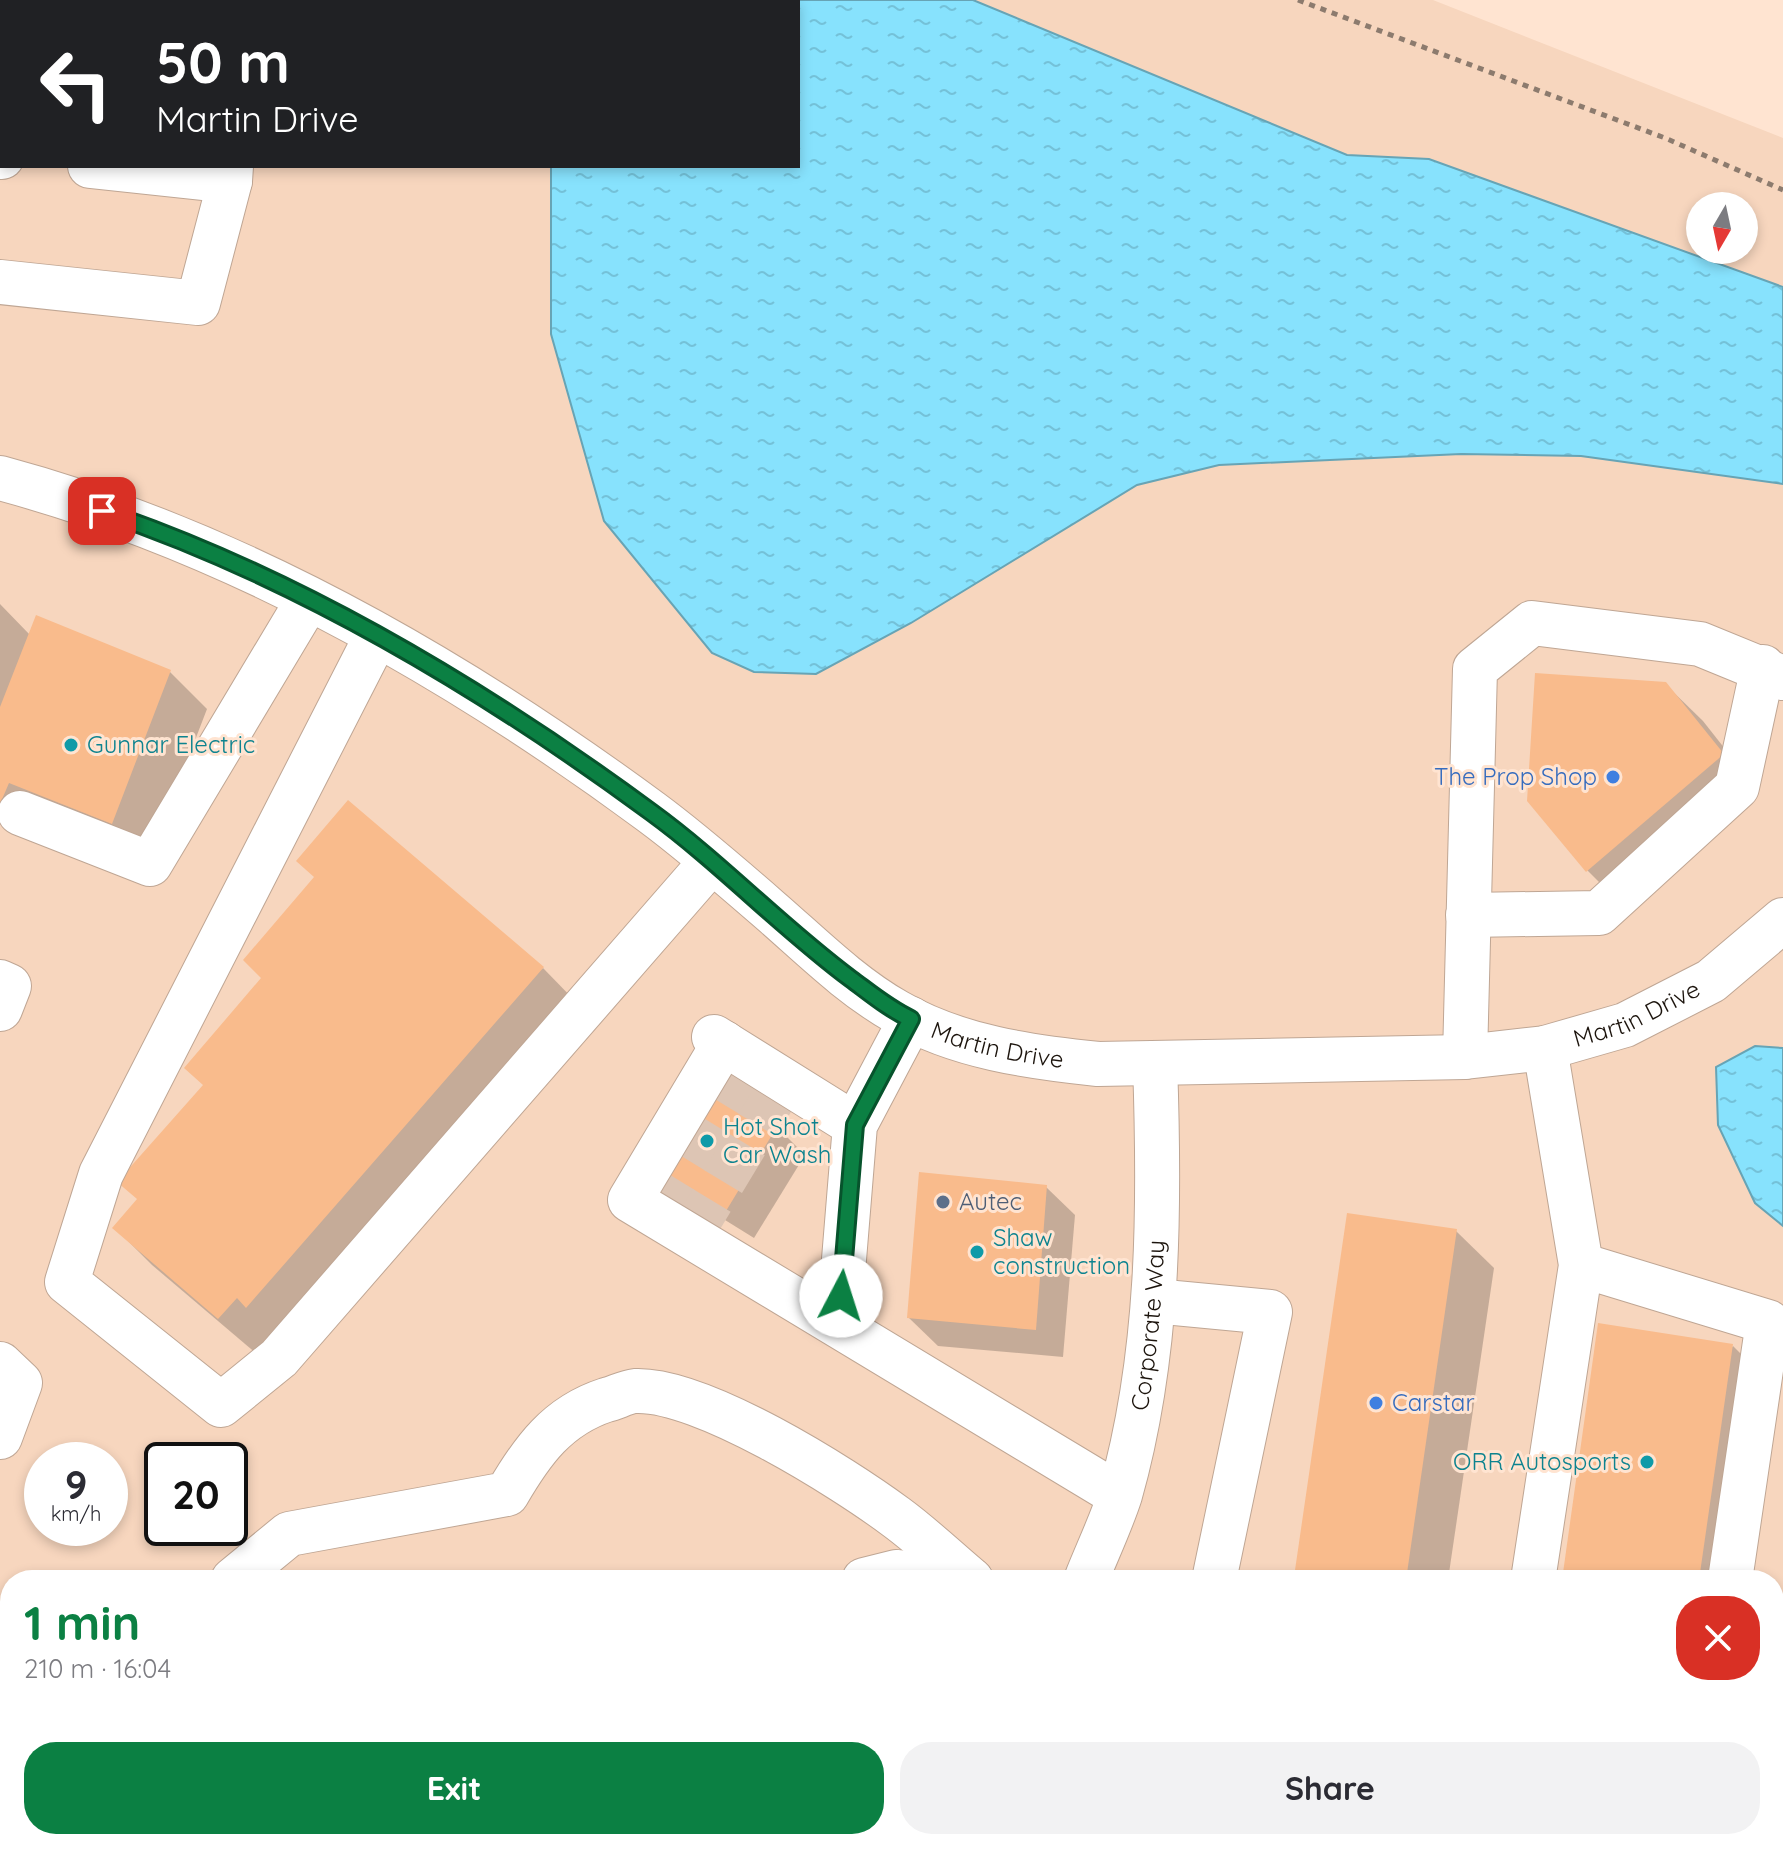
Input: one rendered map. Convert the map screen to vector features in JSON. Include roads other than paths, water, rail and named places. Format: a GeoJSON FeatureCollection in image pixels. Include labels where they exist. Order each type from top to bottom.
{"type":"FeatureCollection","features":[{"type":"Feature","properties":{"kind":"street"},"geometry":{"type":"LineString","coordinates":[[0,282],[198,303],[230,173],[130,168]]}},
{"type":"Feature","properties":{"kind":"street","name":"Martin Drive"},"geometry":{"type":"LineString","coordinates":[[0,478],[128,520],[206,550],[377,635],[508,713],[653,813],[820,956],[896,1012],[962,1040],[1039,1058],[1098,1064],[1465,1057],[1545,1048],[1625,1025],[1711,981],[1783,920]]}},
{"type":"Feature","properties":{"kind":"street"},"geometry":{"type":"LineString","coordinates":[[20,813],[150,864],[308,600]]}},
{"type":"Feature","properties":{"kind":"street"},"geometry":{"type":"LineString","coordinates":[[1465,1057],[1468,915],[1475,669],[1532,623],[1700,644],[1773,673],[1737,787],[1599,913],[1468,915]]}},
{"type":"Feature","properties":{"kind":"street"},"geometry":{"type":"LineString","coordinates":[[377,635],[101,1174],[67,1282],[221,1405],[279,1358],[711,862]]}},
{"type":"Feature","properties":{"kind":"street"},"geometry":{"type":"LineString","coordinates":[[0,982],[9,986],[0,1009]]}},
{"type":"Feature","properties":{"kind":"street"},"geometry":{"type":"LineString","coordinates":[[841,1296],[855,1125],[911,1019]]}},
{"type":"Feature","properties":{"kind":"street"},"geometry":{"type":"LineString","coordinates":[[855,1125],[719,1040],[630,1200],[1119,1495]]}},
{"type":"Feature","properties":{"kind":"street"},"geometry":{"type":"LineString","coordinates":[[1535,1570],[1581,1265],[1545,1048]]}},
{"type":"Feature","properties":{"kind":"street","name":"Corporate Way"},"geometry":{"type":"LineString","coordinates":[[1101,1570],[1139,1405],[1154,1301],[1159,1184],[1155,1063]]}},
{"type":"Feature","properties":{"kind":"street"},"geometry":{"type":"LineString","coordinates":[[1581,1265],[1768,1322],[1731,1570]]}},
{"type":"Feature","properties":{"kind":"street"},"geometry":{"type":"LineString","coordinates":[[1154,1301],[1270,1312],[1216,1570]]}},
{"type":"Feature","properties":{"kind":"street"},"geometry":{"type":"LineString","coordinates":[[0,1364],[20,1383],[0,1437]]}},
{"type":"Feature","properties":{"kind":"street"},"geometry":{"type":"LineString","coordinates":[[245,1570],[289,1534],[507,1494],[527,1460],[553,1427],[585,1407],[634,1391],[687,1400],[759,1432],[896,1516],[959,1570]]}},
{"type":"Feature","properties":{"kind":"water"},"geometry":{"type":"Polygon","coordinates":[[[800,0],[973,0],[1347,155],[1429,159],[1686,252],[1686,264],[1719,264],[1783,287],[1783,484],[1581,456],[1461,454],[1219,465],[1137,485],[911,623],[816,674],[754,672],[712,653],[604,521],[551,334],[551,168],[800,168],[800,0]]]}},
{"type":"Feature","properties":{"kind":"water"},"geometry":{"type":"Polygon","coordinates":[[[1755,1046],[1783,1048],[1783,1226],[1755,1203],[1718,1125],[1716,1067],[1755,1046]]]}},
{"type":"Feature","properties":{"kind":"tunnel"},"geometry":{"type":"LineString","coordinates":[[653,1216],[749,1059]]}},
{"type":"Feature","properties":{"kind":"tunnel"},"geometry":{"type":"LineString","coordinates":[[689,1238],[784,1081]]}},
{"type":"Feature","properties":{"kind":"place","name":"Gunnar Electric"},"geometry":{"type":"Point","coordinates":[71,745]}},
{"type":"Feature","properties":{"kind":"place","name":"The Prop Shop"},"geometry":{"type":"Point","coordinates":[1613,777]}},
{"type":"Feature","properties":{"kind":"place","name":"Hot Shot Car Wash"},"geometry":{"type":"Point","coordinates":[707,1141]}},
{"type":"Feature","properties":{"kind":"place","name":"Autec"},"geometry":{"type":"Point","coordinates":[943,1202]}},
{"type":"Feature","properties":{"kind":"place","name":"Shaw construction"},"geometry":{"type":"Point","coordinates":[977,1252]}},
{"type":"Feature","properties":{"kind":"place","name":"Carstar"},"geometry":{"type":"Point","coordinates":[1376,1403]}},
{"type":"Feature","properties":{"kind":"place","name":"ORR Autosports"},"geometry":{"type":"Point","coordinates":[1647,1462]}}]}
